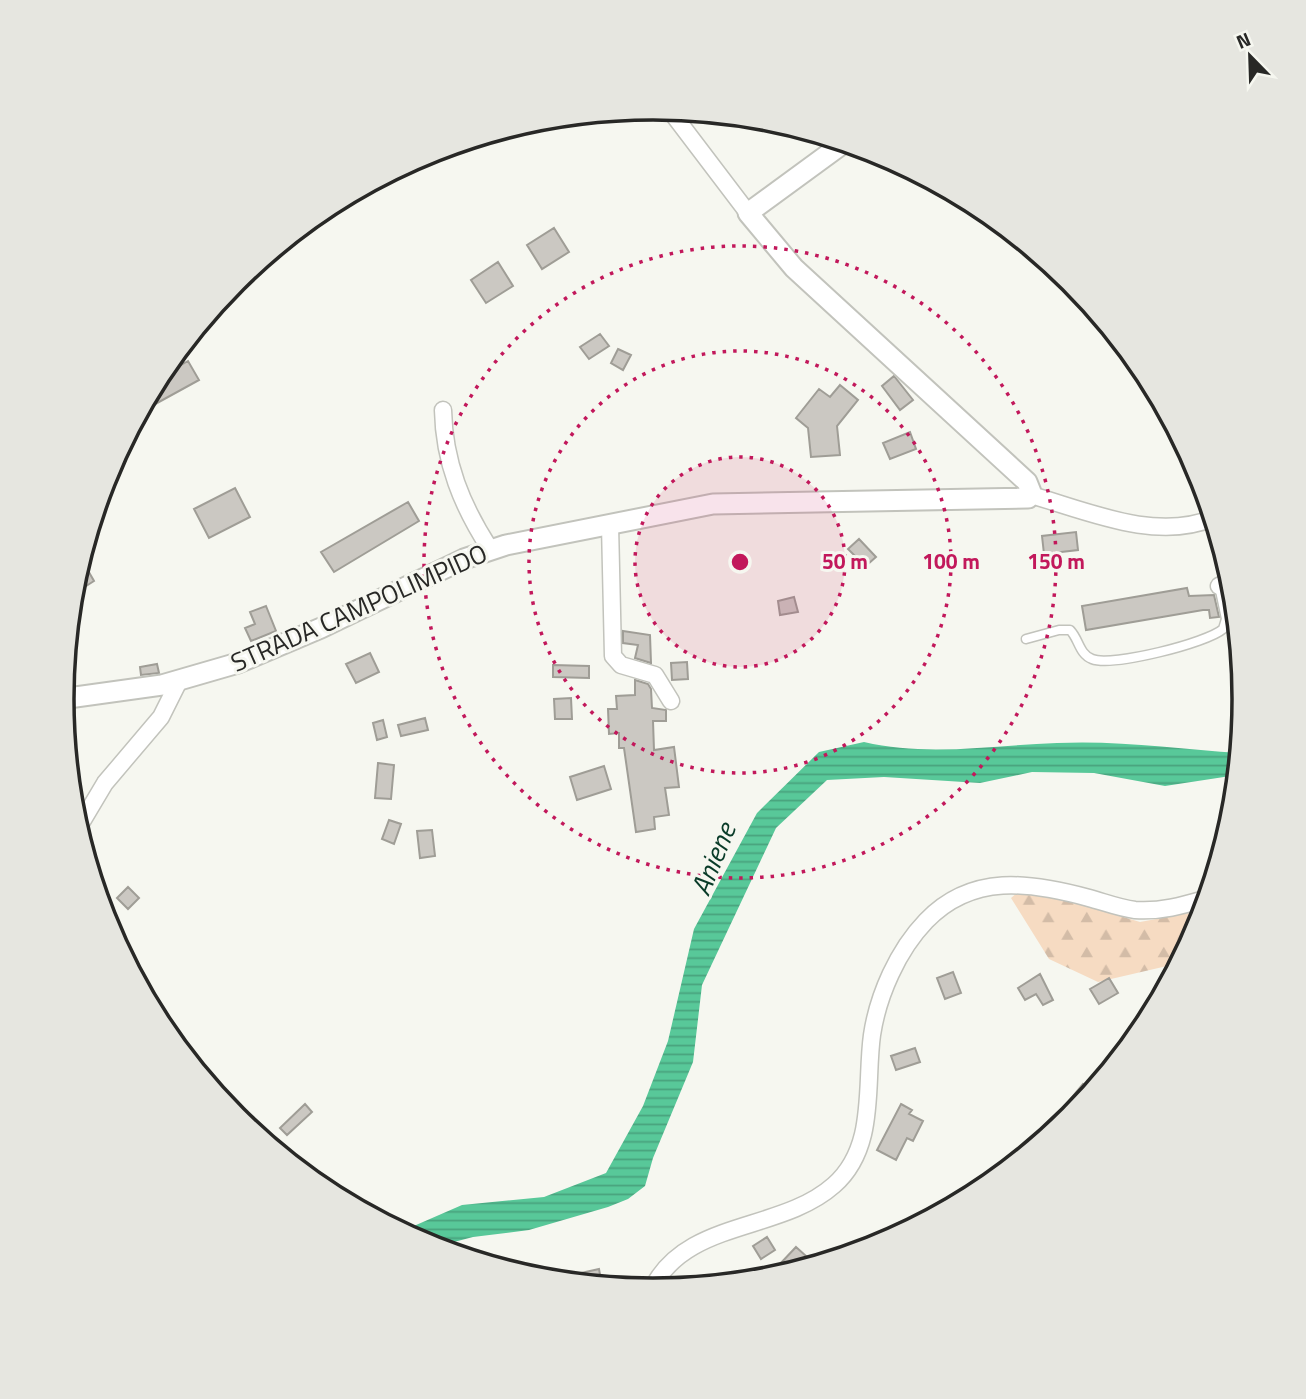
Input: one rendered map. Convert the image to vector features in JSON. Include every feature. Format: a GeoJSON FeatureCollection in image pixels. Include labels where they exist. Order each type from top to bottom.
{"type":"FeatureCollection","features":[{"type":"Feature","properties":{"kind":"street"},"geometry":{"type":"LineString","coordinates":[[678,121],[794,268],[1027,482],[1031,495],[1133,523],[1176,526],[1204,520]]}},
{"type":"Feature","properties":{"kind":"street"},"geometry":{"type":"LineString","coordinates":[[748,213],[835,150]]}},
{"type":"Feature","properties":{"kind":"street"},"geometry":{"type":"LineString","coordinates":[[443,410],[445,447],[453,476],[468,511],[490,549]]}},
{"type":"Feature","properties":{"kind":"street","name":"STRADA CAMPOLIMPIDO"},"geometry":{"type":"LineString","coordinates":[[74,697],[179,681],[277,648],[490,549],[688,507],[730,503],[1015,501],[1031,495]]}},
{"type":"Feature","properties":{"kind":"street"},"geometry":{"type":"LineString","coordinates":[[610,525],[612,656],[621,665],[655,675],[663,683],[671,701]]}},
{"type":"Feature","properties":{"kind":"street"},"geometry":{"type":"LineString","coordinates":[[86,816],[105,783],[161,717],[179,681]]}},
{"type":"Feature","properties":{"kind":"street"},"geometry":{"type":"LineString","coordinates":[[659,1279],[665,1269],[689,1248],[803,1207],[845,1174],[860,1144],[866,1124],[872,1039],[885,988],[915,933],[948,902],[985,886],[1008,883],[1067,892],[1135,909],[1171,908],[1196,901]]}},
{"type":"Feature","properties":{"kind":"lane"},"geometry":{"type":"LineString","coordinates":[[1027,639],[1059,630],[1070,630],[1083,653],[1103,661],[1211,637],[1223,629],[1226,612]]}},
{"type":"Feature","properties":{"kind":"green space"},"geometry":{"type":"Polygon","coordinates":[[[1024,887],[1140,922],[1191,913],[1168,966],[1098,982],[1049,959],[1011,898],[1024,887]]]}},
{"type":"Feature","properties":{"kind":"shaded area"},"geometry":{"type":"Polygon","coordinates":[[[864,742],[912,749],[1102,743],[1230,752],[1228,776],[1165,786],[1094,773],[1032,772],[980,783],[884,777],[827,780],[776,828],[702,985],[693,1062],[653,1158],[645,1186],[628,1199],[608,1207],[529,1230],[452,1243],[413,1226],[462,1205],[544,1197],[606,1173],[643,1106],[668,1041],[694,929],[757,813],[819,752],[864,742]]]}},
{"type":"Feature","properties":{"kind":"building"},"geometry":{"type":"Polygon","coordinates":[[[554,228],[569,252],[542,269],[527,245],[554,228]]]}},
{"type":"Feature","properties":{"kind":"building"},"geometry":{"type":"Polygon","coordinates":[[[498,262],[513,286],[486,303],[471,280],[498,262]]]}},
{"type":"Feature","properties":{"kind":"building"},"geometry":{"type":"Polygon","coordinates":[[[600,334],[609,346],[589,359],[580,347],[600,334]]]}},
{"type":"Feature","properties":{"kind":"building"},"geometry":{"type":"Polygon","coordinates":[[[618,349],[631,355],[623,370],[611,363],[618,349]]]}},
{"type":"Feature","properties":{"kind":"building"},"geometry":{"type":"Polygon","coordinates":[[[188,361],[199,380],[154,405],[181,364],[188,361]]]}},
{"type":"Feature","properties":{"kind":"building"},"geometry":{"type":"Polygon","coordinates":[[[894,376],[913,400],[900,410],[882,386],[894,376]]]}},
{"type":"Feature","properties":{"kind":"building"},"geometry":{"type":"Polygon","coordinates":[[[840,385],[858,400],[837,426],[840,455],[811,457],[808,428],[796,418],[819,389],[830,397],[840,385]]]}},
{"type":"Feature","properties":{"kind":"building"},"geometry":{"type":"Polygon","coordinates":[[[910,432],[916,449],[890,459],[883,443],[910,432]]]}},
{"type":"Feature","properties":{"kind":"building"},"geometry":{"type":"Polygon","coordinates":[[[235,488],[250,517],[209,538],[194,509],[235,488]]]}},
{"type":"Feature","properties":{"kind":"building"},"geometry":{"type":"Polygon","coordinates":[[[408,502],[419,521],[334,572],[321,552],[408,502]]]}},
{"type":"Feature","properties":{"kind":"building"},"geometry":{"type":"Polygon","coordinates":[[[1076,532],[1078,550],[1044,554],[1042,536],[1076,532]]]}},
{"type":"Feature","properties":{"kind":"building"},"geometry":{"type":"Polygon","coordinates":[[[859,539],[876,557],[868,564],[859,560],[848,549],[859,539]]]}},
{"type":"Feature","properties":{"kind":"building"},"geometry":{"type":"Polygon","coordinates":[[[88,571],[94,581],[85,587],[88,571]]]}},
{"type":"Feature","properties":{"kind":"building"},"geometry":{"type":"Polygon","coordinates":[[[1187,588],[1189,596],[1214,595],[1219,617],[1210,618],[1209,610],[1203,610],[1086,630],[1082,606],[1187,588]]]}},
{"type":"Feature","properties":{"kind":"building"},"geometry":{"type":"Polygon","coordinates":[[[794,597],[798,612],[780,615],[778,601],[794,597]]]}},
{"type":"Feature","properties":{"kind":"building"},"geometry":{"type":"Polygon","coordinates":[[[266,606],[276,631],[251,641],[245,628],[255,624],[250,612],[266,606]]]}},
{"type":"Feature","properties":{"kind":"building"},"geometry":{"type":"Polygon","coordinates":[[[623,631],[650,635],[651,663],[635,658],[638,645],[623,643],[623,631]]]}},
{"type":"Feature","properties":{"kind":"building"},"geometry":{"type":"Polygon","coordinates":[[[370,653],[379,672],[356,683],[346,664],[370,653]]]}},
{"type":"Feature","properties":{"kind":"building"},"geometry":{"type":"Polygon","coordinates":[[[687,662],[688,679],[672,680],[671,663],[687,662]]]}},
{"type":"Feature","properties":{"kind":"building"},"geometry":{"type":"Polygon","coordinates":[[[157,664],[159,673],[141,675],[140,667],[157,664]]]}},
{"type":"Feature","properties":{"kind":"building"},"geometry":{"type":"Polygon","coordinates":[[[553,665],[589,666],[589,678],[553,677],[553,665]]]}},
{"type":"Feature","properties":{"kind":"building"},"geometry":{"type":"Polygon","coordinates":[[[635,680],[648,684],[651,689],[652,708],[666,710],[666,721],[653,721],[654,750],[674,747],[679,787],[665,788],[669,815],[654,817],[655,829],[636,832],[624,748],[619,748],[619,733],[609,734],[608,709],[617,709],[616,696],[635,695],[635,680]]]}},
{"type":"Feature","properties":{"kind":"building"},"geometry":{"type":"Polygon","coordinates":[[[571,698],[572,719],[555,719],[554,699],[571,698]]]}},
{"type":"Feature","properties":{"kind":"building"},"geometry":{"type":"Polygon","coordinates":[[[425,718],[428,730],[401,736],[398,725],[425,718]]]}},
{"type":"Feature","properties":{"kind":"building"},"geometry":{"type":"Polygon","coordinates":[[[383,720],[387,737],[377,740],[373,723],[383,720]]]}},
{"type":"Feature","properties":{"kind":"building"},"geometry":{"type":"Polygon","coordinates":[[[378,763],[394,765],[391,799],[375,798],[378,763]]]}},
{"type":"Feature","properties":{"kind":"building"},"geometry":{"type":"Polygon","coordinates":[[[604,766],[611,789],[577,800],[570,777],[604,766]]]}},
{"type":"Feature","properties":{"kind":"building"},"geometry":{"type":"Polygon","coordinates":[[[389,820],[401,824],[394,844],[382,839],[389,820]]]}},
{"type":"Feature","properties":{"kind":"building"},"geometry":{"type":"Polygon","coordinates":[[[432,830],[435,856],[420,858],[417,831],[432,830]]]}},
{"type":"Feature","properties":{"kind":"building"},"geometry":{"type":"Polygon","coordinates":[[[128,887],[139,898],[128,909],[117,898],[128,887]]]}},
{"type":"Feature","properties":{"kind":"building"},"geometry":{"type":"Polygon","coordinates":[[[953,972],[961,993],[945,999],[937,978],[953,972]]]}},
{"type":"Feature","properties":{"kind":"building"},"geometry":{"type":"Polygon","coordinates":[[[1040,974],[1053,1000],[1043,1005],[1036,994],[1025,1000],[1018,988],[1040,974]]]}},
{"type":"Feature","properties":{"kind":"building"},"geometry":{"type":"Polygon","coordinates":[[[1109,978],[1118,993],[1099,1004],[1090,989],[1109,978]]]}},
{"type":"Feature","properties":{"kind":"building"},"geometry":{"type":"Polygon","coordinates":[[[915,1048],[920,1062],[896,1070],[891,1056],[915,1048]]]}},
{"type":"Feature","properties":{"kind":"building"},"geometry":{"type":"Polygon","coordinates":[[[1083,1084],[1085,1086],[1070,1102],[1083,1084]]]}},
{"type":"Feature","properties":{"kind":"building"},"geometry":{"type":"Polygon","coordinates":[[[305,1104],[312,1112],[287,1135],[280,1128],[305,1104]]]}},
{"type":"Feature","properties":{"kind":"building"},"geometry":{"type":"Polygon","coordinates":[[[901,1104],[912,1110],[909,1114],[923,1121],[913,1141],[907,1138],[896,1160],[877,1150],[901,1104]]]}},
{"type":"Feature","properties":{"kind":"building"},"geometry":{"type":"Polygon","coordinates":[[[767,1237],[775,1250],[761,1259],[753,1246],[767,1237]]]}},
{"type":"Feature","properties":{"kind":"building"},"geometry":{"type":"Polygon","coordinates":[[[796,1247],[808,1258],[803,1259],[779,1265],[796,1247]]]}},
{"type":"Feature","properties":{"kind":"building"},"geometry":{"type":"Polygon","coordinates":[[[599,1269],[600,1276],[577,1274],[599,1269]]]}},
{"type":"Feature","properties":{"kind":"water label","name":"Aniene"},"geometry":{"type":"Point","coordinates":[713,859]}}]}
